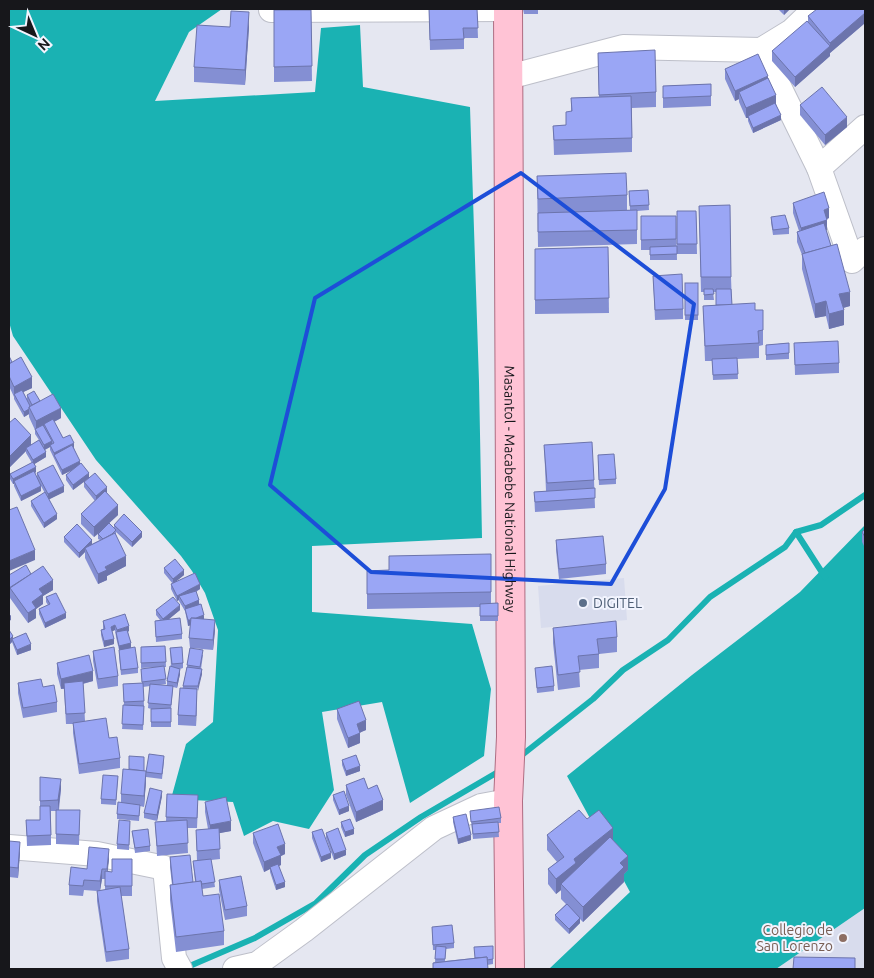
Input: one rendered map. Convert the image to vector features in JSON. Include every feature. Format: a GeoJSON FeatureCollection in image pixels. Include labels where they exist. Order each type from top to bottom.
{"type":"FeatureCollection","features":[{"type":"Feature","properties":{"kind":"main road","name":"Masantol - Macabebe National Highway"},"geometry":{"type":"LineString","coordinates":[[508,9],[511,737],[508,796],[510,969]]}},
{"type":"Feature","properties":{"kind":"street"},"geometry":{"type":"LineString","coordinates":[[271,10],[508,9]]}},
{"type":"Feature","properties":{"kind":"street"},"geometry":{"type":"LineString","coordinates":[[509,77],[623,48],[761,50],[792,31],[815,9]]}},
{"type":"Feature","properties":{"kind":"street"},"geometry":{"type":"LineString","coordinates":[[761,50],[819,168],[852,261],[865,249]]}},
{"type":"Feature","properties":{"kind":"street"},"geometry":{"type":"LineString","coordinates":[[819,168],[865,127]]}},
{"type":"Feature","properties":{"kind":"street"},"geometry":{"type":"LineString","coordinates":[[235,969],[257,964],[304,930],[434,828],[481,806],[508,796]]}},
{"type":"Feature","properties":{"kind":"street"},"geometry":{"type":"LineString","coordinates":[[9,848],[97,854],[165,868],[177,963]]}},
{"type":"Feature","properties":{"kind":"highlighted area"},"geometry":{"type":"Polygon","coordinates":[[[521,173],[694,304],[665,489],[611,584],[371,572],[270,485],[315,298],[521,173]]]}},
{"type":"Feature","properties":{"kind":"shaded area","name":"DIGITEL"},"geometry":{"type":"Polygon","coordinates":[[[624,578],[627,620],[541,628],[538,586],[624,578]]]}},
{"type":"Feature","properties":{"kind":"shaded area","name":"Collegio de San Lorenzo"},"geometry":{"type":"Polygon","coordinates":[[[865,908],[865,969],[776,969],[865,908]]]}},
{"type":"Feature","properties":{"kind":"water"},"geometry":{"type":"Polygon","coordinates":[[[9,9],[222,9],[189,32],[155,101],[315,92],[321,28],[360,25],[363,87],[470,107],[482,538],[312,546],[312,612],[472,624],[491,689],[484,756],[410,803],[382,702],[322,712],[334,790],[309,829],[273,821],[244,836],[233,802],[171,799],[186,744],[213,722],[218,630],[205,593],[192,571],[96,460],[13,336],[9,322],[9,9]]]}},
{"type":"Feature","properties":{"kind":"water"},"geometry":{"type":"Polygon","coordinates":[[[865,525],[865,908],[776,969],[549,969],[630,892],[567,776],[692,675],[800,592],[865,525]]]}},
{"type":"Feature","properties":{"kind":"building"},"geometry":{"type":"Polygon","coordinates":[[[429,9],[477,9],[478,28],[463,28],[464,39],[430,40],[429,9]]]}},
{"type":"Feature","properties":{"kind":"building"},"geometry":{"type":"Polygon","coordinates":[[[817,9],[865,9],[865,13],[830,43],[808,16],[817,9]]]}},
{"type":"Feature","properties":{"kind":"building"},"geometry":{"type":"Polygon","coordinates":[[[274,10],[311,10],[312,66],[274,67],[274,10]]]}},
{"type":"Feature","properties":{"kind":"building"},"geometry":{"type":"Polygon","coordinates":[[[231,11],[249,12],[245,70],[194,67],[197,25],[230,27],[231,11]]]}},
{"type":"Feature","properties":{"kind":"building"},"geometry":{"type":"Polygon","coordinates":[[[807,21],[830,46],[795,77],[772,51],[807,21]]]}},
{"type":"Feature","properties":{"kind":"building"},"geometry":{"type":"Polygon","coordinates":[[[655,50],[656,92],[599,95],[598,53],[655,50]]]}},
{"type":"Feature","properties":{"kind":"building"},"geometry":{"type":"Polygon","coordinates":[[[758,54],[768,76],[735,91],[725,69],[758,54]]]}},
{"type":"Feature","properties":{"kind":"building"},"geometry":{"type":"Polygon","coordinates":[[[768,78],[776,95],[746,108],[739,92],[768,78]]]}},
{"type":"Feature","properties":{"kind":"building"},"geometry":{"type":"Polygon","coordinates":[[[711,84],[711,96],[663,98],[663,86],[711,84]]]}},
{"type":"Feature","properties":{"kind":"building"},"geometry":{"type":"Polygon","coordinates":[[[822,87],[847,117],[825,135],[800,105],[822,87]]]}},
{"type":"Feature","properties":{"kind":"building"},"geometry":{"type":"Polygon","coordinates":[[[631,96],[632,138],[554,140],[553,126],[566,125],[566,112],[572,111],[571,98],[631,96]]]}},
{"type":"Feature","properties":{"kind":"building"},"geometry":{"type":"Polygon","coordinates":[[[775,103],[781,115],[753,128],[748,116],[775,103]]]}},
{"type":"Feature","properties":{"kind":"building"},"geometry":{"type":"Polygon","coordinates":[[[626,173],[627,195],[538,199],[537,176],[626,173]]]}},
{"type":"Feature","properties":{"kind":"building"},"geometry":{"type":"Polygon","coordinates":[[[648,190],[649,205],[630,206],[629,191],[648,190]]]}},
{"type":"Feature","properties":{"kind":"building"},"geometry":{"type":"Polygon","coordinates":[[[824,192],[829,208],[824,210],[827,220],[801,228],[793,203],[824,192]]]}},
{"type":"Feature","properties":{"kind":"building"},"geometry":{"type":"Polygon","coordinates":[[[730,205],[731,277],[701,277],[699,206],[730,205]]]}},
{"type":"Feature","properties":{"kind":"building"},"geometry":{"type":"Polygon","coordinates":[[[637,210],[637,230],[538,232],[538,213],[637,210]]]}},
{"type":"Feature","properties":{"kind":"building"},"geometry":{"type":"Polygon","coordinates":[[[677,211],[696,211],[697,244],[677,244],[677,211]]]}},
{"type":"Feature","properties":{"kind":"building"},"geometry":{"type":"Polygon","coordinates":[[[785,215],[789,228],[773,230],[771,217],[785,215]]]}},
{"type":"Feature","properties":{"kind":"building"},"geometry":{"type":"Polygon","coordinates":[[[641,216],[676,216],[676,239],[641,240],[641,216]]]}},
{"type":"Feature","properties":{"kind":"building"},"geometry":{"type":"Polygon","coordinates":[[[824,223],[831,246],[805,253],[797,232],[824,223]]]}},
{"type":"Feature","properties":{"kind":"building"},"geometry":{"type":"Polygon","coordinates":[[[837,244],[850,292],[839,294],[844,310],[829,314],[826,301],[815,304],[802,254],[837,244]]]}},
{"type":"Feature","properties":{"kind":"building"},"geometry":{"type":"Polygon","coordinates":[[[677,246],[677,254],[650,255],[650,247],[677,246]]]}},
{"type":"Feature","properties":{"kind":"building"},"geometry":{"type":"Polygon","coordinates":[[[608,247],[609,298],[535,300],[535,249],[608,247]]]}},
{"type":"Feature","properties":{"kind":"building"},"geometry":{"type":"Polygon","coordinates":[[[682,274],[683,309],[655,310],[653,276],[682,274]]]}},
{"type":"Feature","properties":{"kind":"building"},"geometry":{"type":"Polygon","coordinates":[[[685,283],[698,283],[698,315],[685,315],[685,283]]]}},
{"type":"Feature","properties":{"kind":"building"},"geometry":{"type":"Polygon","coordinates":[[[704,289],[713,289],[714,294],[704,295],[704,289]]]}},
{"type":"Feature","properties":{"kind":"building"},"geometry":{"type":"Polygon","coordinates":[[[716,289],[731,289],[732,305],[716,305],[716,289]]]}},
{"type":"Feature","properties":{"kind":"building"},"geometry":{"type":"Polygon","coordinates":[[[755,303],[755,310],[763,310],[763,330],[758,331],[759,343],[705,346],[703,306],[755,303]]]}},
{"type":"Feature","properties":{"kind":"building"},"geometry":{"type":"Polygon","coordinates":[[[838,341],[839,363],[795,365],[794,343],[838,341]]]}},
{"type":"Feature","properties":{"kind":"building"},"geometry":{"type":"Polygon","coordinates":[[[789,343],[789,353],[766,355],[766,345],[789,343]]]}},
{"type":"Feature","properties":{"kind":"building"},"geometry":{"type":"Polygon","coordinates":[[[21,357],[32,377],[14,387],[9,376],[9,364],[21,357]]]}},
{"type":"Feature","properties":{"kind":"building"},"geometry":{"type":"Polygon","coordinates":[[[737,358],[738,374],[713,375],[712,359],[737,358]]]}},
{"type":"Feature","properties":{"kind":"building"},"geometry":{"type":"Polygon","coordinates":[[[22,390],[30,406],[24,412],[14,394],[22,390]]]}},
{"type":"Feature","properties":{"kind":"building"},"geometry":{"type":"Polygon","coordinates":[[[34,391],[40,401],[32,405],[27,395],[34,391]]]}},
{"type":"Feature","properties":{"kind":"building"},"geometry":{"type":"Polygon","coordinates":[[[53,394],[61,408],[36,421],[29,407],[53,394]]]}},
{"type":"Feature","properties":{"kind":"building"},"geometry":{"type":"Polygon","coordinates":[[[15,418],[31,435],[9,457],[9,423],[15,418]]]}},
{"type":"Feature","properties":{"kind":"building"},"geometry":{"type":"Polygon","coordinates":[[[53,419],[63,438],[70,435],[74,443],[54,453],[50,445],[54,443],[44,424],[53,419]]]}},
{"type":"Feature","properties":{"kind":"building"},"geometry":{"type":"Polygon","coordinates":[[[43,425],[52,441],[44,445],[35,429],[43,425]]]}},
{"type":"Feature","properties":{"kind":"building"},"geometry":{"type":"Polygon","coordinates":[[[39,440],[46,452],[33,460],[26,448],[39,440]]]}},
{"type":"Feature","properties":{"kind":"building"},"geometry":{"type":"Polygon","coordinates":[[[592,442],[594,480],[547,483],[544,445],[592,442]]]}},
{"type":"Feature","properties":{"kind":"building"},"geometry":{"type":"Polygon","coordinates":[[[72,445],[80,461],[62,470],[54,455],[72,445]]]}},
{"type":"Feature","properties":{"kind":"building"},"geometry":{"type":"Polygon","coordinates":[[[614,454],[616,479],[599,480],[598,455],[614,454]]]}},
{"type":"Feature","properties":{"kind":"building"},"geometry":{"type":"Polygon","coordinates":[[[33,462],[36,467],[13,479],[10,474],[33,462]]]}},
{"type":"Feature","properties":{"kind":"building"},"geometry":{"type":"Polygon","coordinates":[[[81,463],[89,473],[73,485],[66,475],[81,463]]]}},
{"type":"Feature","properties":{"kind":"building"},"geometry":{"type":"Polygon","coordinates":[[[53,465],[64,486],[48,494],[37,473],[53,465]]]}},
{"type":"Feature","properties":{"kind":"building"},"geometry":{"type":"Polygon","coordinates":[[[34,471],[41,486],[21,496],[14,481],[34,471]]]}},
{"type":"Feature","properties":{"kind":"building"},"geometry":{"type":"Polygon","coordinates":[[[95,473],[107,487],[96,496],[84,482],[95,473]]]}},
{"type":"Feature","properties":{"kind":"building"},"geometry":{"type":"Polygon","coordinates":[[[595,488],[595,498],[535,502],[534,492],[595,488]]]}},
{"type":"Feature","properties":{"kind":"building"},"geometry":{"type":"Polygon","coordinates":[[[105,491],[118,505],[94,527],[81,514],[105,491]]]}},
{"type":"Feature","properties":{"kind":"building"},"geometry":{"type":"Polygon","coordinates":[[[45,492],[57,514],[44,523],[31,501],[45,492]]]}},
{"type":"Feature","properties":{"kind":"building"},"geometry":{"type":"Polygon","coordinates":[[[17,507],[35,550],[9,561],[9,510],[17,507]]]}},
{"type":"Feature","properties":{"kind":"building"},"geometry":{"type":"Polygon","coordinates":[[[124,514],[142,532],[132,542],[114,525],[124,514]]]}},
{"type":"Feature","properties":{"kind":"building"},"geometry":{"type":"Polygon","coordinates":[[[109,523],[116,530],[103,539],[98,534],[109,523]]]}},
{"type":"Feature","properties":{"kind":"building"},"geometry":{"type":"Polygon","coordinates":[[[77,524],[92,540],[79,553],[64,537],[77,524]]]}},
{"type":"Feature","properties":{"kind":"building"},"geometry":{"type":"Polygon","coordinates":[[[115,533],[126,556],[105,567],[107,570],[98,574],[85,548],[115,533]]]}},
{"type":"Feature","properties":{"kind":"building"},"geometry":{"type":"Polygon","coordinates":[[[603,536],[606,564],[559,569],[556,540],[603,536]]]}},
{"type":"Feature","properties":{"kind":"building"},"geometry":{"type":"Polygon","coordinates":[[[491,554],[491,592],[367,594],[367,571],[389,570],[389,556],[491,554]]]}},
{"type":"Feature","properties":{"kind":"building"},"geometry":{"type":"Polygon","coordinates":[[[175,559],[184,570],[173,579],[164,568],[175,559]]]}},
{"type":"Feature","properties":{"kind":"building"},"geometry":{"type":"Polygon","coordinates":[[[26,565],[31,574],[9,588],[9,575],[26,565]]]}},
{"type":"Feature","properties":{"kind":"building"},"geometry":{"type":"Polygon","coordinates":[[[43,566],[53,580],[39,589],[43,594],[32,602],[36,608],[28,613],[10,588],[43,566]]]}},
{"type":"Feature","properties":{"kind":"building"},"geometry":{"type":"Polygon","coordinates":[[[195,573],[200,584],[177,596],[171,584],[195,573]]]}},
{"type":"Feature","properties":{"kind":"building"},"geometry":{"type":"Polygon","coordinates":[[[196,591],[199,600],[185,606],[179,596],[196,591]]]}},
{"type":"Feature","properties":{"kind":"building"},"geometry":{"type":"Polygon","coordinates":[[[56,593],[66,613],[45,623],[39,609],[50,604],[46,597],[56,593]]]}},
{"type":"Feature","properties":{"kind":"building"},"geometry":{"type":"Polygon","coordinates":[[[173,597],[180,605],[163,619],[156,610],[173,597]]]}},
{"type":"Feature","properties":{"kind":"building"},"geometry":{"type":"Polygon","coordinates":[[[498,603],[498,616],[480,616],[480,604],[498,603]]]}},
{"type":"Feature","properties":{"kind":"building"},"geometry":{"type":"Polygon","coordinates":[[[201,604],[204,615],[188,620],[185,609],[201,604]]]}},
{"type":"Feature","properties":{"kind":"building"},"geometry":{"type":"Polygon","coordinates":[[[125,614],[129,626],[117,630],[115,625],[111,627],[114,639],[104,641],[101,630],[105,629],[103,621],[125,614]]]}},
{"type":"Feature","properties":{"kind":"building"},"geometry":{"type":"Polygon","coordinates":[[[180,618],[182,634],[156,637],[155,621],[180,618]]]}},
{"type":"Feature","properties":{"kind":"building"},"geometry":{"type":"Polygon","coordinates":[[[191,618],[215,620],[213,640],[189,638],[191,618]]]}},
{"type":"Feature","properties":{"kind":"building"},"geometry":{"type":"Polygon","coordinates":[[[616,621],[617,637],[597,639],[599,654],[578,656],[580,672],[558,675],[553,628],[616,621]]]}},
{"type":"Feature","properties":{"kind":"building"},"geometry":{"type":"Polygon","coordinates":[[[9,630],[13,636],[9,640],[9,630]]]}},
{"type":"Feature","properties":{"kind":"building"},"geometry":{"type":"Polygon","coordinates":[[[127,630],[131,643],[119,646],[116,632],[127,630]]]}},
{"type":"Feature","properties":{"kind":"building"},"geometry":{"type":"Polygon","coordinates":[[[26,633],[31,644],[17,650],[12,639],[26,633]]]}},
{"type":"Feature","properties":{"kind":"building"},"geometry":{"type":"Polygon","coordinates":[[[165,646],[166,662],[141,663],[141,647],[165,646]]]}},
{"type":"Feature","properties":{"kind":"building"},"geometry":{"type":"Polygon","coordinates":[[[114,647],[118,676],[98,679],[93,651],[114,647]]]}},
{"type":"Feature","properties":{"kind":"building"},"geometry":{"type":"Polygon","coordinates":[[[135,647],[138,668],[121,670],[119,650],[135,647]]]}},
{"type":"Feature","properties":{"kind":"building"},"geometry":{"type":"Polygon","coordinates":[[[182,647],[183,663],[172,664],[170,648],[182,647]]]}},
{"type":"Feature","properties":{"kind":"building"},"geometry":{"type":"Polygon","coordinates":[[[190,648],[203,650],[200,667],[187,665],[190,648]]]}},
{"type":"Feature","properties":{"kind":"building"},"geometry":{"type":"Polygon","coordinates":[[[89,655],[93,671],[61,679],[57,663],[89,655]]]}},
{"type":"Feature","properties":{"kind":"building"},"geometry":{"type":"Polygon","coordinates":[[[164,666],[166,679],[142,682],[141,669],[164,666]]]}},
{"type":"Feature","properties":{"kind":"building"},"geometry":{"type":"Polygon","coordinates":[[[170,666],[180,669],[177,683],[167,681],[170,666]]]}},
{"type":"Feature","properties":{"kind":"building"},"geometry":{"type":"Polygon","coordinates":[[[552,666],[554,686],[537,688],[535,668],[552,666]]]}},
{"type":"Feature","properties":{"kind":"building"},"geometry":{"type":"Polygon","coordinates":[[[187,667],[202,669],[198,686],[183,686],[187,667]]]}},
{"type":"Feature","properties":{"kind":"building"},"geometry":{"type":"Polygon","coordinates":[[[41,679],[43,687],[54,685],[57,702],[23,708],[18,683],[41,679]]]}},
{"type":"Feature","properties":{"kind":"building"},"geometry":{"type":"Polygon","coordinates":[[[83,681],[85,713],[66,714],[64,683],[83,681]]]}},
{"type":"Feature","properties":{"kind":"building"},"geometry":{"type":"Polygon","coordinates":[[[143,683],[144,701],[124,702],[123,684],[143,683]]]}},
{"type":"Feature","properties":{"kind":"building"},"geometry":{"type":"Polygon","coordinates":[[[150,684],[173,686],[171,705],[148,703],[150,684]]]}},
{"type":"Feature","properties":{"kind":"building"},"geometry":{"type":"Polygon","coordinates":[[[180,688],[197,689],[196,716],[178,715],[180,688]]]}},
{"type":"Feature","properties":{"kind":"building"},"geometry":{"type":"Polygon","coordinates":[[[359,701],[366,720],[357,724],[360,733],[348,738],[337,709],[359,701]]]}},
{"type":"Feature","properties":{"kind":"building"},"geometry":{"type":"Polygon","coordinates":[[[123,705],[144,706],[143,725],[122,724],[123,705]]]}},
{"type":"Feature","properties":{"kind":"building"},"geometry":{"type":"Polygon","coordinates":[[[171,708],[171,722],[151,722],[151,709],[171,708]]]}},
{"type":"Feature","properties":{"kind":"building"},"geometry":{"type":"Polygon","coordinates":[[[106,718],[109,738],[117,737],[120,758],[79,764],[73,723],[106,718]]]}},
{"type":"Feature","properties":{"kind":"building"},"geometry":{"type":"Polygon","coordinates":[[[149,754],[164,756],[162,774],[146,772],[149,754]]]}},
{"type":"Feature","properties":{"kind":"building"},"geometry":{"type":"Polygon","coordinates":[[[356,755],[360,766],[346,771],[342,760],[356,755]]]}},
{"type":"Feature","properties":{"kind":"building"},"geometry":{"type":"Polygon","coordinates":[[[129,756],[144,757],[144,771],[129,769],[129,756]]]}},
{"type":"Feature","properties":{"kind":"building"},"geometry":{"type":"Polygon","coordinates":[[[123,769],[146,771],[144,796],[121,794],[123,769]]]}},
{"type":"Feature","properties":{"kind":"building"},"geometry":{"type":"Polygon","coordinates":[[[103,775],[118,776],[116,800],[101,799],[103,775]]]}},
{"type":"Feature","properties":{"kind":"building"},"geometry":{"type":"Polygon","coordinates":[[[40,777],[61,779],[58,800],[40,801],[40,777]]]}},
{"type":"Feature","properties":{"kind":"building"},"geometry":{"type":"Polygon","coordinates":[[[364,778],[368,789],[377,785],[383,800],[356,812],[346,785],[364,778]]]}},
{"type":"Feature","properties":{"kind":"building"},"geometry":{"type":"Polygon","coordinates":[[[150,788],[162,791],[157,815],[144,813],[150,788]]]}},
{"type":"Feature","properties":{"kind":"building"},"geometry":{"type":"Polygon","coordinates":[[[344,791],[349,806],[339,810],[333,795],[344,791]]]}},
{"type":"Feature","properties":{"kind":"building"},"geometry":{"type":"Polygon","coordinates":[[[167,794],[198,795],[197,818],[166,817],[167,794]]]}},
{"type":"Feature","properties":{"kind":"building"},"geometry":{"type":"Polygon","coordinates":[[[226,797],[231,821],[210,825],[205,802],[226,797]]]}},
{"type":"Feature","properties":{"kind":"building"},"geometry":{"type":"Polygon","coordinates":[[[118,802],[140,805],[139,816],[117,814],[118,802]]]}},
{"type":"Feature","properties":{"kind":"building"},"geometry":{"type":"Polygon","coordinates":[[[40,806],[50,806],[51,835],[27,836],[26,820],[40,820],[40,806]]]}},
{"type":"Feature","properties":{"kind":"building"},"geometry":{"type":"Polygon","coordinates":[[[499,807],[501,818],[471,822],[470,811],[499,807]]]}},
{"type":"Feature","properties":{"kind":"building"},"geometry":{"type":"Polygon","coordinates":[[[56,810],[80,810],[79,835],[56,834],[56,810]]]}},
{"type":"Feature","properties":{"kind":"building"},"geometry":{"type":"Polygon","coordinates":[[[579,810],[587,819],[599,810],[613,828],[574,859],[576,863],[556,879],[548,869],[564,857],[547,835],[579,810]]]}},
{"type":"Feature","properties":{"kind":"building"},"geometry":{"type":"Polygon","coordinates":[[[466,814],[471,835],[458,839],[453,817],[466,814]]]}},
{"type":"Feature","properties":{"kind":"building"},"geometry":{"type":"Polygon","coordinates":[[[350,819],[354,829],[345,832],[341,822],[350,819]]]}},
{"type":"Feature","properties":{"kind":"building"},"geometry":{"type":"Polygon","coordinates":[[[119,820],[130,821],[129,845],[117,844],[119,820]]]}},
{"type":"Feature","properties":{"kind":"building"},"geometry":{"type":"Polygon","coordinates":[[[187,820],[188,843],[157,846],[155,822],[187,820]]]}},
{"type":"Feature","properties":{"kind":"building"},"geometry":{"type":"Polygon","coordinates":[[[498,822],[499,832],[473,834],[472,824],[498,822]]]}},
{"type":"Feature","properties":{"kind":"building"},"geometry":{"type":"Polygon","coordinates":[[[278,824],[285,844],[277,847],[281,855],[264,862],[253,833],[278,824]]]}},
{"type":"Feature","properties":{"kind":"building"},"geometry":{"type":"Polygon","coordinates":[[[219,828],[220,849],[197,851],[196,830],[219,828]]]}},
{"type":"Feature","properties":{"kind":"building"},"geometry":{"type":"Polygon","coordinates":[[[338,828],[346,850],[334,854],[326,833],[338,828]]]}},
{"type":"Feature","properties":{"kind":"building"},"geometry":{"type":"Polygon","coordinates":[[[148,829],[150,846],[135,848],[132,831],[148,829]]]}},
{"type":"Feature","properties":{"kind":"building"},"geometry":{"type":"Polygon","coordinates":[[[322,829],[331,853],[321,857],[312,832],[322,829]]]}},
{"type":"Feature","properties":{"kind":"building"},"geometry":{"type":"Polygon","coordinates":[[[610,837],[628,856],[620,863],[624,867],[583,907],[561,884],[610,837]]]}},
{"type":"Feature","properties":{"kind":"building"},"geometry":{"type":"Polygon","coordinates":[[[9,841],[20,842],[18,868],[9,867],[9,841]]]}},
{"type":"Feature","properties":{"kind":"building"},"geometry":{"type":"Polygon","coordinates":[[[89,847],[109,849],[107,869],[102,869],[100,881],[84,880],[83,886],[69,885],[71,867],[87,869],[89,847]]]}},
{"type":"Feature","properties":{"kind":"building"},"geometry":{"type":"Polygon","coordinates":[[[190,855],[193,882],[173,885],[170,857],[190,855]]]}},
{"type":"Feature","properties":{"kind":"building"},"geometry":{"type":"Polygon","coordinates":[[[112,859],[132,859],[132,886],[105,886],[105,871],[112,872],[112,859]]]}},
{"type":"Feature","properties":{"kind":"building"},"geometry":{"type":"Polygon","coordinates":[[[211,859],[215,882],[202,884],[201,881],[196,882],[193,861],[211,859]]]}},
{"type":"Feature","properties":{"kind":"building"},"geometry":{"type":"Polygon","coordinates":[[[278,864],[285,882],[276,885],[270,867],[278,864]]]}},
{"type":"Feature","properties":{"kind":"building"},"geometry":{"type":"Polygon","coordinates":[[[241,876],[247,906],[225,910],[219,880],[241,876]]]}},
{"type":"Feature","properties":{"kind":"building"},"geometry":{"type":"Polygon","coordinates":[[[201,881],[203,896],[219,894],[224,931],[176,937],[170,885],[201,881]]]}},
{"type":"Feature","properties":{"kind":"building"},"geometry":{"type":"Polygon","coordinates":[[[120,887],[129,949],[106,952],[97,891],[120,887]]]}},
{"type":"Feature","properties":{"kind":"building"},"geometry":{"type":"Polygon","coordinates":[[[567,904],[580,918],[569,929],[555,915],[567,904]]]}},
{"type":"Feature","properties":{"kind":"building"},"geometry":{"type":"Polygon","coordinates":[[[452,925],[454,943],[433,945],[432,927],[452,925]]]}},
{"type":"Feature","properties":{"kind":"building"},"geometry":{"type":"Polygon","coordinates":[[[436,946],[446,947],[445,959],[435,959],[436,946]]]}},
{"type":"Feature","properties":{"kind":"building"},"geometry":{"type":"Polygon","coordinates":[[[493,946],[493,959],[487,960],[487,957],[475,958],[474,947],[493,946]]]}},
{"type":"Feature","properties":{"kind":"building"},"geometry":{"type":"Polygon","coordinates":[[[487,957],[488,969],[433,969],[433,963],[487,957]]]}},
{"type":"Feature","properties":{"kind":"building"},"geometry":{"type":"Polygon","coordinates":[[[794,957],[855,958],[855,969],[793,969],[794,957]]]}},
{"type":"Feature","properties":{"kind":"waterway"},"geometry":{"type":"LineString","coordinates":[[517,759],[593,699],[623,670],[668,640],[710,597],[785,547],[796,532],[821,525],[865,495]]}},
{"type":"Feature","properties":{"kind":"waterway"},"geometry":{"type":"LineString","coordinates":[[796,532],[825,577]]}},
{"type":"Feature","properties":{"kind":"waterway"},"geometry":{"type":"LineString","coordinates":[[185,968],[255,938],[316,903],[365,855],[421,817],[503,769]]}},
{"type":"Feature","properties":{"kind":"place","name":"DIGITEL"},"geometry":{"type":"Point","coordinates":[583,603]}},
{"type":"Feature","properties":{"kind":"place","name":"Collegio de San Lorenzo"},"geometry":{"type":"Point","coordinates":[843,938]}}]}
